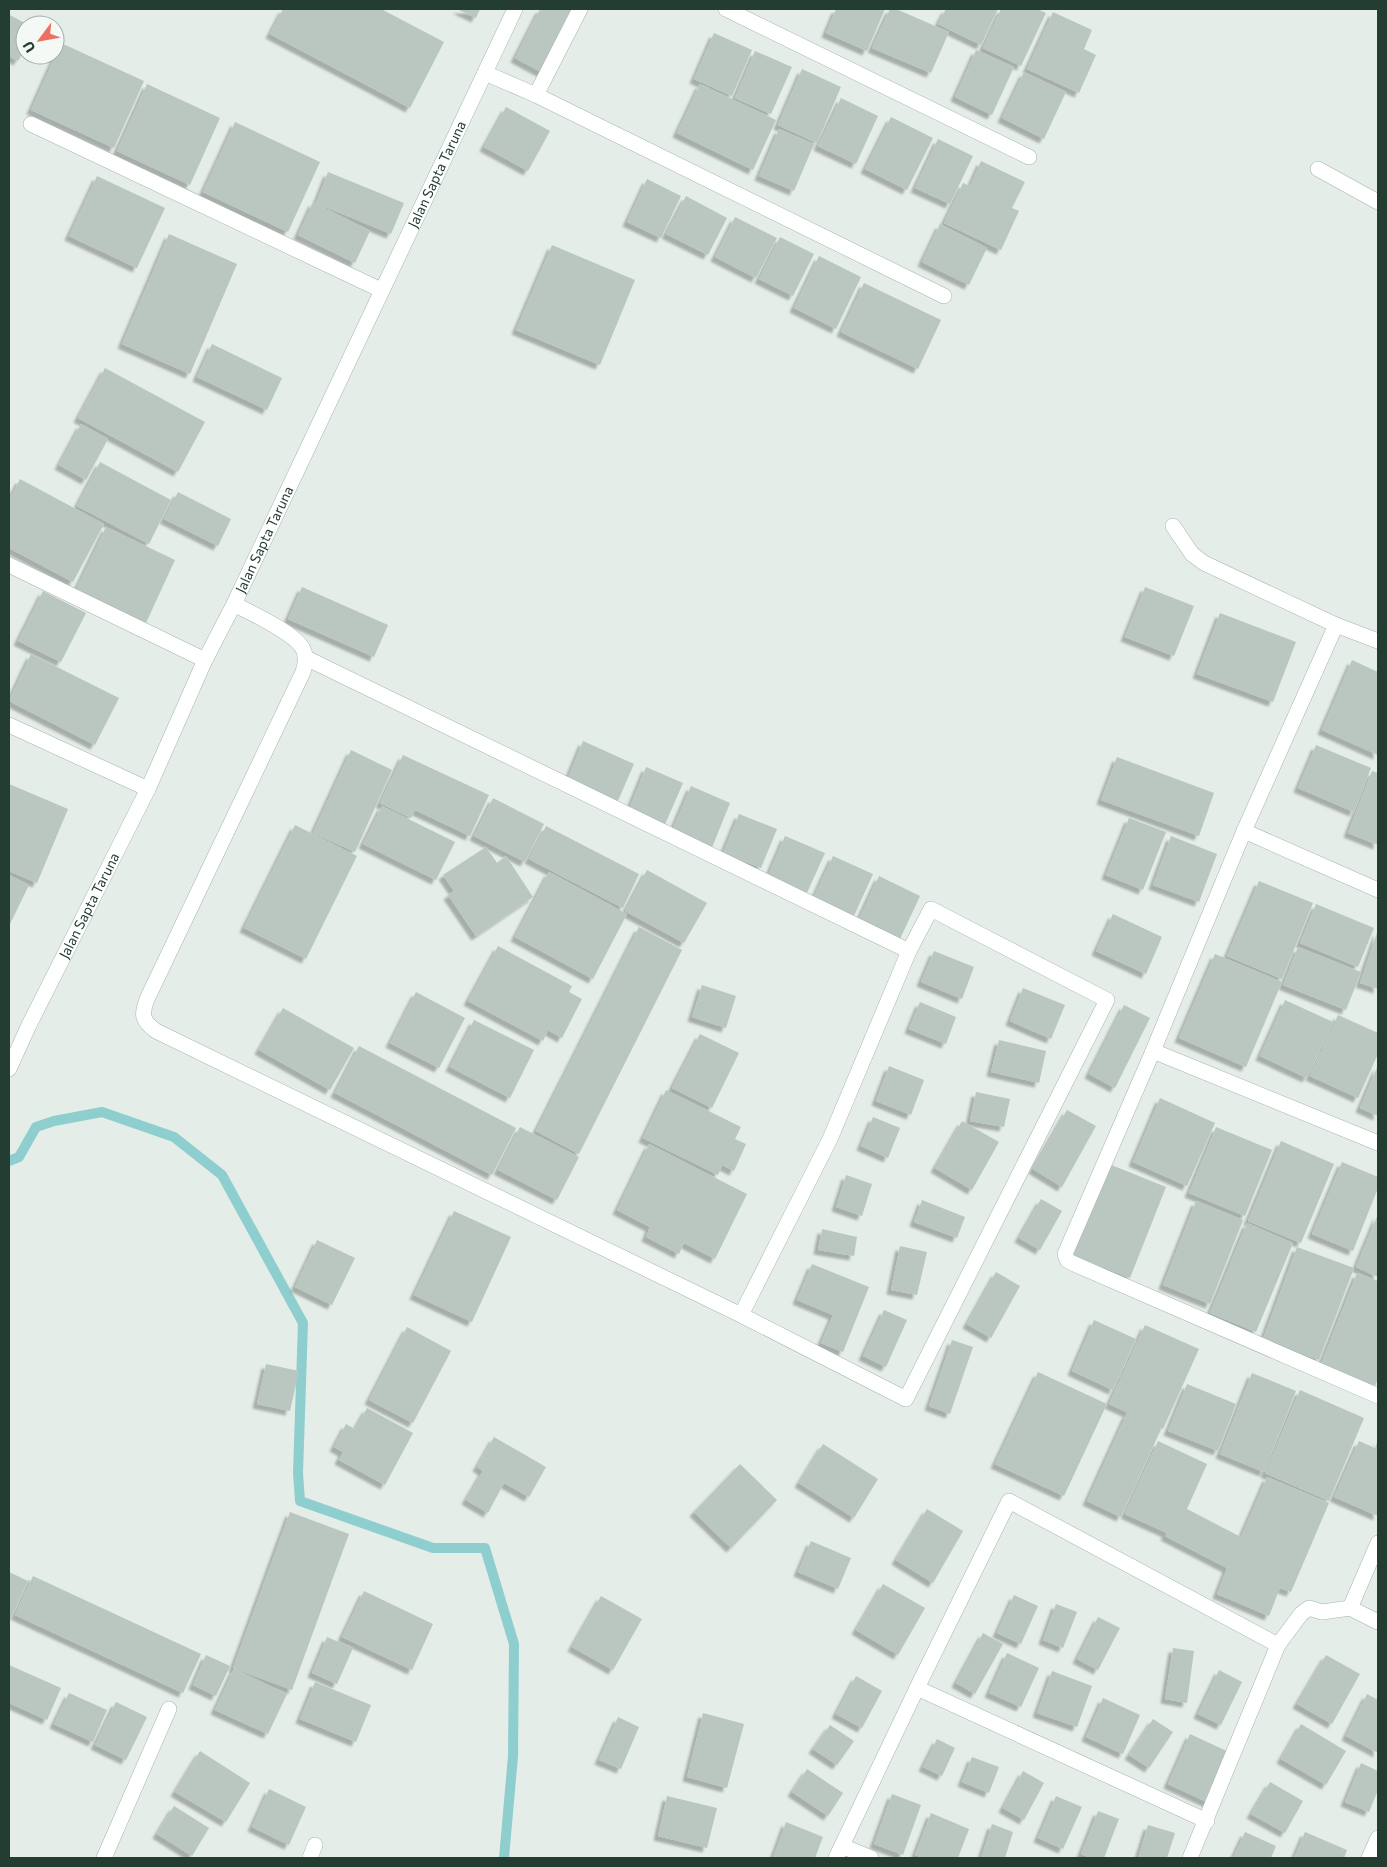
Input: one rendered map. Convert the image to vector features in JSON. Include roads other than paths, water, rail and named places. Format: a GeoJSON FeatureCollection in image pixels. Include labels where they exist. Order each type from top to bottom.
{"type":"FeatureCollection","features":[{"type":"Feature","properties":{"kind":"street","name":"Jalan Sapta Taruna"},"geometry":{"type":"LineString","coordinates":[[9,1069],[29,1025],[148,788],[205,660],[234,604],[515,9]]}},
{"type":"Feature","properties":{"kind":"street"},"geometry":{"type":"LineString","coordinates":[[536,95],[580,9]]}},
{"type":"Feature","properties":{"kind":"street"},"geometry":{"type":"LineString","coordinates":[[726,9],[1030,156]]}},
{"type":"Feature","properties":{"kind":"street"},"geometry":{"type":"LineString","coordinates":[[485,72],[536,95],[944,296]]}},
{"type":"Feature","properties":{"kind":"street"},"geometry":{"type":"LineString","coordinates":[[31,124],[381,290]]}},
{"type":"Feature","properties":{"kind":"street"},"geometry":{"type":"LineString","coordinates":[[1318,169],[1378,202]]}},
{"type":"Feature","properties":{"kind":"street"},"geometry":{"type":"LineString","coordinates":[[1173,526],[1192,554],[1204,563],[1336,625],[1378,640]]}},
{"type":"Feature","properties":{"kind":"street"},"geometry":{"type":"LineString","coordinates":[[9,565],[205,660]]}},
{"type":"Feature","properties":{"kind":"street"},"geometry":{"type":"LineString","coordinates":[[234,604],[292,636],[303,648],[306,658],[303,672],[148,997],[142,1011],[144,1019],[156,1031],[741,1315],[906,1399],[1107,1000],[931,909],[909,951],[830,1139],[741,1315]]}},
{"type":"Feature","properties":{"kind":"street"},"geometry":{"type":"LineString","coordinates":[[1336,625],[1244,831],[1153,1051],[1065,1252],[1067,1260],[1378,1396]]}},
{"type":"Feature","properties":{"kind":"street"},"geometry":{"type":"LineString","coordinates":[[306,658],[909,951]]}},
{"type":"Feature","properties":{"kind":"street"},"geometry":{"type":"LineString","coordinates":[[9,725],[148,788]]}},
{"type":"Feature","properties":{"kind":"street"},"geometry":{"type":"LineString","coordinates":[[1244,831],[1378,890]]}},
{"type":"Feature","properties":{"kind":"street"},"geometry":{"type":"LineString","coordinates":[[1153,1051],[1378,1143]]}},
{"type":"Feature","properties":{"kind":"street"},"geometry":{"type":"LineString","coordinates":[[871,1858],[839,1852],[917,1688],[1010,1501],[1278,1645]]}},
{"type":"Feature","properties":{"kind":"street"},"geometry":{"type":"LineString","coordinates":[[1350,1608],[1378,1543]]}},
{"type":"Feature","properties":{"kind":"street"},"geometry":{"type":"LineString","coordinates":[[1190,1858],[1207,1821],[1278,1645],[1301,1614],[1308,1608],[1322,1612],[1350,1608],[1378,1622]]}},
{"type":"Feature","properties":{"kind":"street"},"geometry":{"type":"LineString","coordinates":[[917,1688],[1207,1821]]}},
{"type":"Feature","properties":{"kind":"street"},"geometry":{"type":"LineString","coordinates":[[104,1858],[169,1709]]}},
{"type":"Feature","properties":{"kind":"street"},"geometry":{"type":"LineString","coordinates":[[1369,1858],[1378,1838]]}},
{"type":"Feature","properties":{"kind":"waterway"},"geometry":{"type":"LineString","coordinates":[[9,1161],[19,1157],[36,1127],[54,1121],[102,1112],[174,1137],[222,1175],[303,1323],[298,1473],[300,1501],[433,1548],[485,1548],[514,1644],[513,1756],[504,1858]]}}]}
